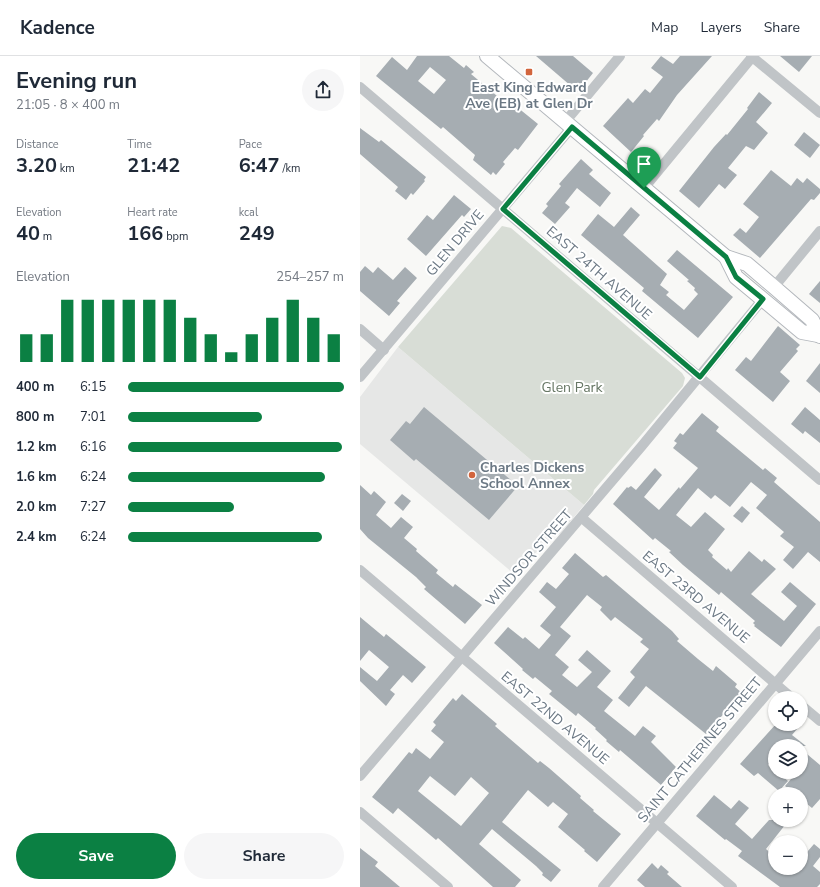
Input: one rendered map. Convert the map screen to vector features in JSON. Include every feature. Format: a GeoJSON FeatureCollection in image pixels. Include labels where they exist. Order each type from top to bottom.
{"type":"FeatureCollection","features":[{"type":"Feature","properties":{"kind":"main road"},"geometry":{"type":"LineString","coordinates":[[487,56],[726,257],[747,264],[812,320],[819,335]]}},
{"type":"Feature","properties":{"kind":"main road"},"geometry":{"type":"LineString","coordinates":[[726,257],[736,277],[802,332],[819,335]]}},
{"type":"Feature","properties":{"kind":"street","name":"GLEN DRIVE"},"geometry":{"type":"LineString","coordinates":[[360,377],[503,209],[620,56]]}},
{"type":"Feature","properties":{"kind":"street"},"geometry":{"type":"LineString","coordinates":[[644,188],[752,56],[820,113]]}},
{"type":"Feature","properties":{"kind":"street","name":"EAST 24TH AVENUE"},"geometry":{"type":"LineString","coordinates":[[360,87],[820,480]]}},
{"type":"Feature","properties":{"kind":"street"},"geometry":{"type":"LineString","coordinates":[[774,287],[820,231]]}},
{"type":"Feature","properties":{"kind":"street","name":"WINDSOR STREET"},"geometry":{"type":"LineString","coordinates":[[360,776],[582,518],[763,299]]}},
{"type":"Feature","properties":{"kind":"street"},"geometry":{"type":"LineString","coordinates":[[360,329],[384,350]]}},
{"type":"Feature","properties":{"kind":"street","name":"EAST 23RD AVENUE"},"geometry":{"type":"LineString","coordinates":[[582,518],[784,691]]}},
{"type":"Feature","properties":{"kind":"street","name":"EAST 22ND AVENUE"},"geometry":{"type":"LineString","coordinates":[[360,570],[732,887]]}},
{"type":"Feature","properties":{"kind":"street","name":"SAINT CATHERINES STREET"},"geometry":{"type":"LineString","coordinates":[[603,887],[820,631]]}},
{"type":"Feature","properties":{"kind":"street"},"geometry":{"type":"LineString","coordinates":[[808,711],[820,721]]}},
{"type":"Feature","properties":{"kind":"street"},"geometry":{"type":"LineString","coordinates":[[360,812],[448,887]]}},
{"type":"Feature","properties":{"kind":"shaded area","name":"Charles Dickens School Annex"},"geometry":{"type":"Polygon","coordinates":[[[398,347],[584,505],[560,534],[553,536],[514,574],[360,444],[360,397],[398,347]]]}},
{"type":"Feature","properties":{"kind":"green space","name":"Glen Park"},"geometry":{"type":"Polygon","coordinates":[[[502,226],[511,228],[682,373],[685,378],[683,386],[594,490],[593,494],[584,505],[398,347],[502,226]]]}},
{"type":"Feature","properties":{"kind":"building"},"geometry":{"type":"Polygon","coordinates":[[[417,56],[449,56],[464,68],[466,65],[474,72],[471,74],[514,110],[517,107],[538,124],[518,150],[515,148],[503,162],[505,164],[496,175],[493,172],[491,175],[473,160],[475,155],[443,127],[441,129],[376,76],[392,57],[407,70],[417,56]],[[430,67],[418,81],[434,94],[446,80],[430,67]]]}},
{"type":"Feature","properties":{"kind":"building"},"geometry":{"type":"Polygon","coordinates":[[[536,56],[573,56],[593,73],[578,92],[536,56]]]}},
{"type":"Feature","properties":{"kind":"building"},"geometry":{"type":"Polygon","coordinates":[[[661,56],[673,64],[680,56],[712,56],[677,95],[659,121],[657,119],[643,135],[644,136],[631,152],[603,126],[628,98],[633,103],[645,89],[650,93],[663,77],[651,68],[661,56]]]}},
{"type":"Feature","properties":{"kind":"building"},"geometry":{"type":"Polygon","coordinates":[[[780,56],[812,56],[799,72],[780,56]]]}},
{"type":"Feature","properties":{"kind":"building"},"geometry":{"type":"Polygon","coordinates":[[[759,92],[772,103],[756,122],[768,133],[754,150],[746,146],[728,168],[737,175],[725,189],[719,184],[699,208],[679,191],[714,147],[726,134],[727,135],[748,109],[747,108],[759,92]]]}},
{"type":"Feature","properties":{"kind":"building"},"geometry":{"type":"Polygon","coordinates":[[[360,128],[379,142],[381,140],[426,177],[424,180],[425,181],[413,195],[411,193],[406,200],[395,191],[398,187],[360,154],[360,128]]]}},
{"type":"Feature","properties":{"kind":"building"},"geometry":{"type":"Polygon","coordinates":[[[804,132],[820,145],[810,158],[794,145],[804,132]]]}},
{"type":"Feature","properties":{"kind":"building"},"geometry":{"type":"Polygon","coordinates":[[[581,159],[593,170],[589,174],[611,193],[600,207],[577,188],[565,203],[570,207],[555,224],[542,213],[548,206],[546,204],[561,186],[559,184],[581,159]]]}},
{"type":"Feature","properties":{"kind":"building"},"geometry":{"type":"Polygon","coordinates":[[[771,170],[791,186],[797,178],[803,183],[807,178],[820,189],[820,193],[814,200],[811,199],[760,258],[733,235],[740,228],[746,233],[759,217],[743,204],[771,170]]]}},
{"type":"Feature","properties":{"kind":"building"},"geometry":{"type":"Polygon","coordinates":[[[454,195],[471,209],[464,217],[462,215],[426,256],[407,239],[427,215],[433,220],[454,195]]]}},
{"type":"Feature","properties":{"kind":"building"},"geometry":{"type":"Polygon","coordinates":[[[631,207],[640,215],[623,235],[667,274],[660,285],[669,292],[666,295],[684,310],[698,294],[694,290],[695,288],[687,281],[689,280],[667,261],[677,250],[733,297],[698,338],[642,291],[644,288],[581,235],[598,214],[614,227],[631,207]]]}},
{"type":"Feature","properties":{"kind":"building"},"geometry":{"type":"Polygon","coordinates":[[[365,266],[373,273],[378,267],[393,280],[405,267],[417,278],[397,301],[400,303],[389,316],[360,291],[360,272],[365,266]]]}},
{"type":"Feature","properties":{"kind":"building"},"geometry":{"type":"Polygon","coordinates":[[[820,281],[820,303],[809,294],[820,281]]]}},
{"type":"Feature","properties":{"kind":"building"},"geometry":{"type":"Polygon","coordinates":[[[778,326],[800,345],[796,349],[798,351],[780,372],[790,381],[773,402],[735,370],[746,357],[751,361],[778,326]]]}},
{"type":"Feature","properties":{"kind":"building"},"geometry":{"type":"Polygon","coordinates":[[[820,363],[820,393],[806,381],[820,363]]]}},
{"type":"Feature","properties":{"kind":"building"},"geometry":{"type":"Polygon","coordinates":[[[424,407],[518,486],[489,520],[416,459],[414,461],[390,440],[406,421],[410,424],[424,407]]]}},
{"type":"Feature","properties":{"kind":"building"},"geometry":{"type":"Polygon","coordinates":[[[805,407],[820,420],[820,443],[805,431],[803,434],[791,424],[805,407]]]}},
{"type":"Feature","properties":{"kind":"building"},"geometry":{"type":"Polygon","coordinates":[[[702,413],[719,427],[716,431],[763,470],[765,468],[777,478],[774,482],[820,522],[820,562],[808,552],[793,569],[783,560],[794,547],[780,536],[784,532],[756,508],[767,495],[751,482],[730,507],[715,495],[711,499],[698,488],[676,515],[691,527],[705,512],[725,529],[708,550],[713,555],[712,557],[727,570],[728,568],[731,572],[749,551],[762,562],[764,559],[776,569],[751,594],[784,621],[797,606],[781,592],[790,582],[816,604],[781,647],[754,626],[755,625],[753,623],[755,621],[721,592],[719,595],[669,552],[671,551],[655,538],[653,540],[613,504],[627,487],[628,488],[631,486],[636,490],[655,468],[662,475],[644,497],[659,510],[679,487],[680,489],[698,468],[673,448],[677,443],[674,441],[680,433],[683,435],[702,413]]]}},
{"type":"Feature","properties":{"kind":"building"},"geometry":{"type":"Polygon","coordinates":[[[360,485],[371,495],[374,491],[386,502],[376,515],[391,528],[401,517],[413,527],[404,538],[417,549],[416,551],[438,570],[436,573],[453,587],[455,584],[482,605],[465,624],[424,589],[426,587],[416,577],[368,538],[360,529],[360,485]]]}},
{"type":"Feature","properties":{"kind":"building"},"geometry":{"type":"Polygon","coordinates":[[[402,494],[411,501],[403,511],[394,503],[402,494]]]}},
{"type":"Feature","properties":{"kind":"building"},"geometry":{"type":"Polygon","coordinates":[[[742,506],[750,513],[742,523],[733,516],[742,506]]]}},
{"type":"Feature","properties":{"kind":"building"},"geometry":{"type":"Polygon","coordinates":[[[575,553],[603,577],[606,575],[672,631],[679,639],[677,641],[713,671],[716,666],[737,684],[735,687],[742,693],[706,734],[646,686],[629,707],[618,698],[635,677],[630,672],[649,649],[640,642],[643,639],[615,617],[611,621],[600,610],[602,607],[587,595],[560,627],[571,636],[555,655],[569,667],[562,675],[577,687],[592,672],[578,660],[587,650],[611,671],[597,687],[613,700],[604,711],[635,736],[643,726],[656,736],[651,742],[676,767],[661,785],[620,750],[619,752],[606,741],[607,740],[595,729],[596,728],[578,713],[576,716],[549,694],[552,691],[535,677],[533,679],[522,670],[523,669],[494,643],[508,627],[523,639],[525,637],[539,649],[551,635],[540,626],[556,607],[539,592],[547,582],[556,589],[569,574],[562,568],[575,553]]]}},
{"type":"Feature","properties":{"kind":"building"},"geometry":{"type":"Polygon","coordinates":[[[360,617],[384,637],[386,634],[426,667],[412,683],[403,675],[390,690],[395,694],[386,706],[360,681],[360,667],[377,681],[389,667],[369,650],[360,661],[360,617]]]}},
{"type":"Feature","properties":{"kind":"building"},"geometry":{"type":"Polygon","coordinates":[[[462,694],[497,724],[495,726],[538,763],[540,761],[549,768],[581,796],[580,798],[594,810],[593,811],[621,834],[597,862],[558,827],[568,814],[553,802],[548,807],[528,790],[502,822],[561,870],[551,882],[542,875],[543,873],[536,866],[492,829],[479,844],[521,880],[515,887],[493,887],[438,838],[436,840],[398,808],[393,814],[372,797],[409,752],[412,754],[416,748],[430,759],[444,742],[431,731],[436,725],[433,722],[453,698],[456,701],[462,694]],[[430,776],[418,791],[461,826],[489,793],[471,777],[455,796],[430,776]]]}},
{"type":"Feature","properties":{"kind":"building"},"geometry":{"type":"Polygon","coordinates":[[[770,731],[795,731],[792,735],[797,739],[768,739],[768,779],[786,779],[788,781],[783,787],[774,787],[758,773],[754,776],[740,764],[770,731]]]}},
{"type":"Feature","properties":{"kind":"building"},"geometry":{"type":"Polygon","coordinates":[[[808,755],[820,765],[820,799],[812,808],[808,805],[808,787],[785,786],[791,779],[808,779],[808,755]]]}},
{"type":"Feature","properties":{"kind":"building"},"geometry":{"type":"Polygon","coordinates":[[[714,795],[731,809],[739,800],[749,808],[735,824],[752,839],[768,821],[768,827],[783,827],[777,835],[768,835],[768,846],[766,849],[768,851],[768,875],[808,875],[808,851],[814,844],[820,849],[820,857],[813,866],[820,872],[820,884],[817,887],[780,887],[738,856],[742,851],[726,839],[725,840],[696,816],[714,795]]]}},
{"type":"Feature","properties":{"kind":"building"},"geometry":{"type":"Polygon","coordinates":[[[360,848],[378,862],[375,866],[400,887],[360,887],[360,848]]]}},
{"type":"Feature","properties":{"kind":"building"},"geometry":{"type":"Polygon","coordinates":[[[652,863],[658,869],[661,865],[669,872],[667,874],[682,887],[645,887],[637,880],[652,863]]]}},
{"type":"Feature","properties":{"kind":"place","name":"East King Edward Ave (EB) at Glen Dr"},"geometry":{"type":"Point","coordinates":[529,72]}},
{"type":"Feature","properties":{"kind":"place","name":"Charles Dickens School Annex"},"geometry":{"type":"Point","coordinates":[472,475]}},
{"type":"Feature","properties":{"kind":"route"},"geometry":{"type":"LineString","coordinates":[[572,127],[644,188],[726,257],[736,277],[763,299],[700,377],[503,209],[572,127]]}}]}
